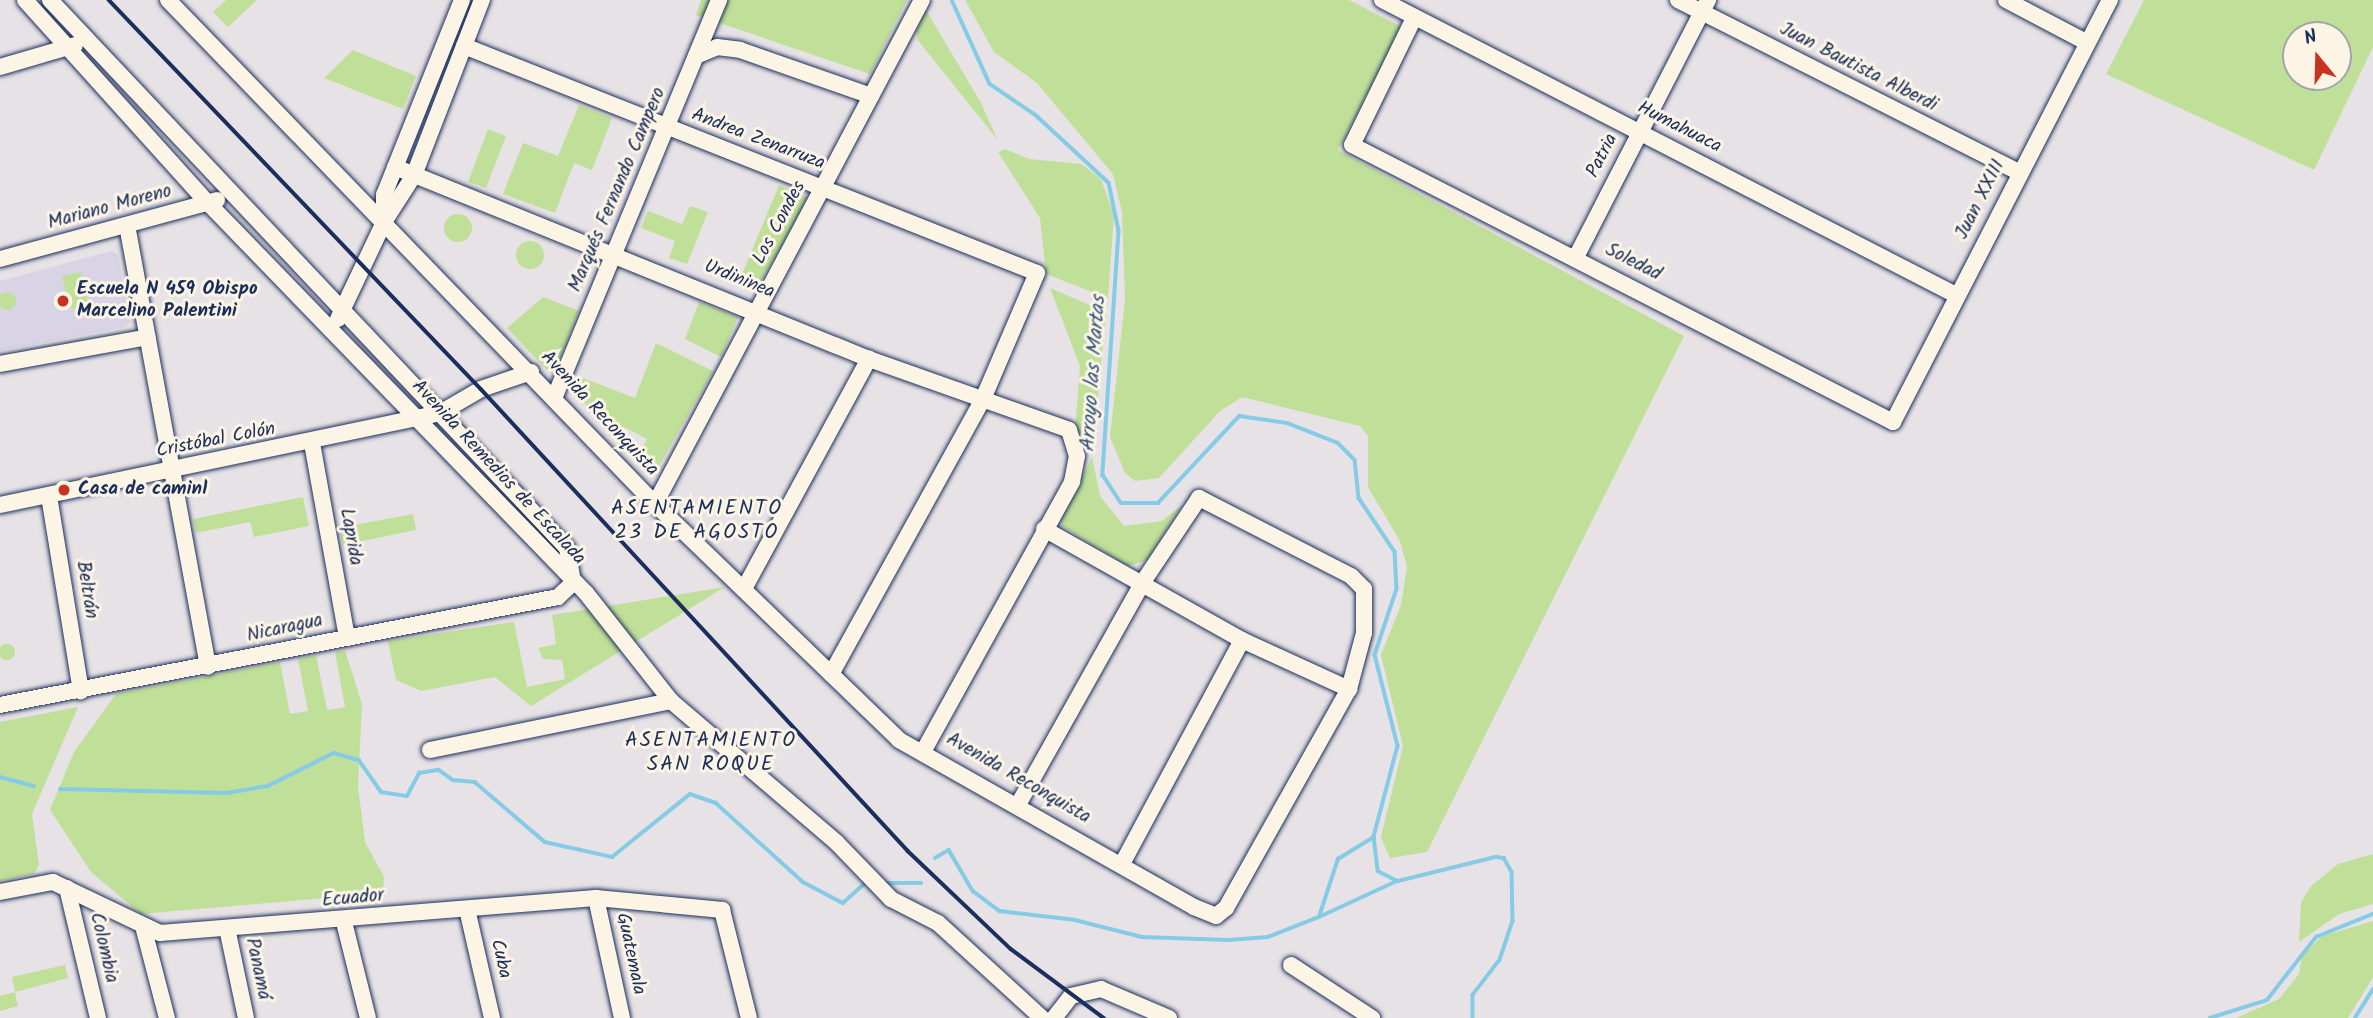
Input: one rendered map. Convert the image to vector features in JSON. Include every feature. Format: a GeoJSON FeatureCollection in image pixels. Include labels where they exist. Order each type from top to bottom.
{"type":"FeatureCollection","features":[{"type":"Feature","properties":{"kind":"street","name":"Avenida Remedios de Escalada"},"geometry":{"type":"LineString","coordinates":[[25,0],[209,204],[332,326],[573,583]]}},
{"type":"Feature","properties":{"kind":"street","name":"Avenida Remedios de Escalada"},"geometry":{"type":"LineString","coordinates":[[50,0],[229,194],[344,311],[567,548],[573,583]]}},
{"type":"Feature","properties":{"kind":"street","name":"Avenida Reconquista"},"geometry":{"type":"LineString","coordinates":[[168,0],[555,396],[655,504],[745,587],[899,740],[925,750],[1216,916],[1226,908],[1349,689]]}},
{"type":"Feature","properties":{"kind":"street"},"geometry":{"type":"LineString","coordinates":[[384,222],[384,195],[462,0]]}},
{"type":"Feature","properties":{"kind":"street"},"geometry":{"type":"LineString","coordinates":[[332,326],[344,311],[384,222],[414,175],[481,0]]}},
{"type":"Feature","properties":{"kind":"street","name":"Marqués Fernando Campero"},"geometry":{"type":"LineString","coordinates":[[555,396],[669,128],[719,0]]}},
{"type":"Feature","properties":{"kind":"street","name":"Los Condes"},"geometry":{"type":"LineString","coordinates":[[655,504],[922,0]]}},
{"type":"Feature","properties":{"kind":"street","name":"Humahuaca"},"geometry":{"type":"LineString","coordinates":[[1382,0],[1956,295]]}},
{"type":"Feature","properties":{"kind":"street","name":"Juan Bautista Alberdi"},"geometry":{"type":"LineString","coordinates":[[1678,0],[1705,6],[2018,173]]}},
{"type":"Feature","properties":{"kind":"street"},"geometry":{"type":"LineString","coordinates":[[2006,0],[2086,41]]}},
{"type":"Feature","properties":{"kind":"street","name":"Juan XXIII"},"geometry":{"type":"LineString","coordinates":[[1893,422],[2018,173],[2110,0]]}},
{"type":"Feature","properties":{"kind":"street","name":"Patria"},"geometry":{"type":"LineString","coordinates":[[1576,257],[1705,6]]}},
{"type":"Feature","properties":{"kind":"street","name":"Soledad"},"geometry":{"type":"LineString","coordinates":[[1414,18],[1352,145],[1576,257],[1893,422]]}},
{"type":"Feature","properties":{"kind":"street"},"geometry":{"type":"LineString","coordinates":[[0,67],[69,48],[87,39]]}},
{"type":"Feature","properties":{"kind":"street","name":"Andrea Zenarruza"},"geometry":{"type":"LineString","coordinates":[[464,46],[1037,273],[983,399]]}},
{"type":"Feature","properties":{"kind":"street"},"geometry":{"type":"LineString","coordinates":[[696,56],[717,47],[740,50],[871,96]]}},
{"type":"Feature","properties":{"kind":"street","name":"Urdininea"},"geometry":{"type":"LineString","coordinates":[[395,167],[758,310],[869,359],[1069,430],[1077,456],[1072,482],[1044,529]]}},
{"type":"Feature","properties":{"kind":"street","name":"Mariano Moreno"},"geometry":{"type":"LineString","coordinates":[[0,259],[209,204],[229,194]]}},
{"type":"Feature","properties":{"kind":"street"},"geometry":{"type":"LineString","coordinates":[[127,225],[208,667]]}},
{"type":"Feature","properties":{"kind":"street"},"geometry":{"type":"LineString","coordinates":[[0,364],[148,337]]}},
{"type":"Feature","properties":{"kind":"street"},"geometry":{"type":"LineString","coordinates":[[745,587],[869,359]]}},
{"type":"Feature","properties":{"kind":"street","name":"Cristóbal Colón"},"geometry":{"type":"LineString","coordinates":[[0,505],[312,443],[440,413],[481,389],[531,372]]}},
{"type":"Feature","properties":{"kind":"street"},"geometry":{"type":"LineString","coordinates":[[831,674],[983,399]]}},
{"type":"Feature","properties":{"kind":"street","name":"Laprida"},"geometry":{"type":"LineString","coordinates":[[312,443],[347,638]]}},
{"type":"Feature","properties":{"kind":"street","name":"Beltrán"},"geometry":{"type":"LineString","coordinates":[[49,496],[81,691]]}},
{"type":"Feature","properties":{"kind":"street"},"geometry":{"type":"LineString","coordinates":[[925,750],[1044,529],[1143,582],[1242,639],[1349,689],[1368,598],[1340,570],[1199,498],[1143,582],[1019,803]]}},
{"type":"Feature","properties":{"kind":"street"},"geometry":{"type":"LineString","coordinates":[[573,583],[671,701],[837,843],[891,899],[939,923],[1042,1018]]}},
{"type":"Feature","properties":{"kind":"street","name":"Nicaragua"},"geometry":{"type":"LineString","coordinates":[[0,705],[208,667],[558,597],[573,583]]}},
{"type":"Feature","properties":{"kind":"street"},"geometry":{"type":"LineString","coordinates":[[1122,864],[1242,639]]}},
{"type":"Feature","properties":{"kind":"street"},"geometry":{"type":"LineString","coordinates":[[430,750],[671,701]]}},
{"type":"Feature","properties":{"kind":"street","name":"Ecuador"},"geometry":{"type":"LineString","coordinates":[[0,892],[41,882],[67,888],[144,930],[344,922],[596,898],[722,910],[749,1018]]}},
{"type":"Feature","properties":{"kind":"street","name":"Colombia"},"geometry":{"type":"LineString","coordinates":[[67,888],[98,1018]]}},
{"type":"Feature","properties":{"kind":"street","name":"Guatemala"},"geometry":{"type":"LineString","coordinates":[[596,898],[622,1018]]}},
{"type":"Feature","properties":{"kind":"street","name":"Cuba"},"geometry":{"type":"LineString","coordinates":[[467,909],[492,1018]]}},
{"type":"Feature","properties":{"kind":"street"},"geometry":{"type":"LineString","coordinates":[[344,922],[368,1018]]}},
{"type":"Feature","properties":{"kind":"street","name":"Panamá"},"geometry":{"type":"LineString","coordinates":[[227,928],[246,1018]]}},
{"type":"Feature","properties":{"kind":"street"},"geometry":{"type":"LineString","coordinates":[[144,930],[167,1018]]}},
{"type":"Feature","properties":{"kind":"street"},"geometry":{"type":"LineString","coordinates":[[1291,965],[1372,1018]]}},
{"type":"Feature","properties":{"kind":"street"},"geometry":{"type":"LineString","coordinates":[[1054,1018],[1071,996],[1101,989],[1169,1018]]}},
{"type":"Feature","properties":{"kind":"shaded area","name":"Escuela N 459 Obispo Marcelino Palentini"},"geometry":{"type":"Polygon","coordinates":[[[112,251],[118,255],[130,322],[125,327],[0,351],[0,281],[112,251]]]}},
{"type":"Feature","properties":{"kind":"green space"},"geometry":{"type":"Polygon","coordinates":[[[226,0],[257,0],[228,27],[213,12],[226,0]]]}},
{"type":"Feature","properties":{"kind":"green space"},"geometry":{"type":"Polygon","coordinates":[[[701,0],[907,0],[870,74],[696,15],[701,0]]]}},
{"type":"Feature","properties":{"kind":"green space"},"geometry":{"type":"Polygon","coordinates":[[[965,0],[1349,0],[1402,27],[1338,150],[1684,336],[1427,852],[1390,858],[1381,837],[1403,746],[1381,655],[1401,605],[1407,567],[1400,541],[1368,487],[1368,436],[1360,426],[1242,397],[1220,411],[1159,478],[1135,481],[1125,473],[1110,437],[1125,300],[1122,212],[1113,174],[1037,83],[994,52],[965,0]]]}},
{"type":"Feature","properties":{"kind":"green space"},"geometry":{"type":"Polygon","coordinates":[[[2144,0],[2373,0],[2373,47],[2352,91],[2352,21],[2282,21],[2282,91],[2352,91],[2314,170],[2106,74],[2144,0]]]}},
{"type":"Feature","properties":{"kind":"green space"},"geometry":{"type":"Polygon","coordinates":[[[926,10],[981,103],[997,139],[917,39],[916,21],[926,10]]]}},
{"type":"Feature","properties":{"kind":"green space"},"geometry":{"type":"Polygon","coordinates":[[[353,50],[416,76],[403,109],[324,78],[353,50]]]}},
{"type":"Feature","properties":{"kind":"green space"},"geometry":{"type":"Polygon","coordinates":[[[579,105],[612,118],[592,170],[574,163],[555,213],[503,194],[523,143],[558,156],[579,105]]]}},
{"type":"Feature","properties":{"kind":"green space"},"geometry":{"type":"Polygon","coordinates":[[[488,129],[506,136],[486,188],[468,182],[488,129]]]}},
{"type":"Feature","properties":{"kind":"green space"},"geometry":{"type":"Polygon","coordinates":[[[1005,149],[1029,159],[1081,164],[1101,179],[1114,215],[1108,298],[1046,274],[1040,218],[998,152],[1005,149]]]}},
{"type":"Feature","properties":{"kind":"green space"},"geometry":{"type":"Polygon","coordinates":[[[779,185],[807,197],[809,204],[754,291],[738,284],[779,185]]]}},
{"type":"Feature","properties":{"kind":"green space"},"geometry":{"type":"Polygon","coordinates":[[[690,206],[708,212],[687,264],[669,258],[675,241],[641,228],[648,211],[682,224],[690,206]]]}},
{"type":"Feature","properties":{"kind":"green space"},"geometry":{"type":"Polygon","coordinates":[[[458,214],[468,218],[472,228],[468,238],[458,242],[448,238],[444,228],[448,218],[458,214]]]}},
{"type":"Feature","properties":{"kind":"green space"},"geometry":{"type":"Polygon","coordinates":[[[530,241],[540,245],[544,255],[540,265],[530,269],[520,265],[516,255],[520,245],[530,241]]]}},
{"type":"Feature","properties":{"kind":"green space"},"geometry":{"type":"Polygon","coordinates":[[[81,272],[88,305],[69,309],[62,276],[81,272]]]}},
{"type":"Feature","properties":{"kind":"green space"},"geometry":{"type":"Polygon","coordinates":[[[1050,288],[1106,312],[1094,444],[1075,431],[1080,366],[1050,288]]]}},
{"type":"Feature","properties":{"kind":"green space"},"geometry":{"type":"Polygon","coordinates":[[[3,292],[11,292],[16,301],[14,308],[3,310],[-2,305],[-2,297],[3,292]]]}},
{"type":"Feature","properties":{"kind":"green space"},"geometry":{"type":"Polygon","coordinates":[[[543,297],[579,311],[556,369],[547,370],[507,328],[543,297]]]}},
{"type":"Feature","properties":{"kind":"green space"},"geometry":{"type":"Polygon","coordinates":[[[699,302],[738,317],[721,357],[685,339],[699,302]]]}},
{"type":"Feature","properties":{"kind":"green space"},"geometry":{"type":"Polygon","coordinates":[[[656,343],[713,371],[655,473],[647,474],[635,460],[647,439],[624,427],[618,442],[577,394],[583,378],[635,398],[656,343]]]}},
{"type":"Feature","properties":{"kind":"green space"},"geometry":{"type":"Polygon","coordinates":[[[1092,457],[1100,496],[1124,526],[1162,521],[1182,505],[1147,560],[1128,566],[1062,526],[1060,519],[1092,457]]]}},
{"type":"Feature","properties":{"kind":"green space"},"geometry":{"type":"Polygon","coordinates":[[[303,497],[309,526],[254,537],[250,522],[196,533],[193,519],[303,497]]]}},
{"type":"Feature","properties":{"kind":"green space"},"geometry":{"type":"Polygon","coordinates":[[[413,514],[416,530],[343,545],[339,528],[413,514]]]}},
{"type":"Feature","properties":{"kind":"green space"},"geometry":{"type":"Polygon","coordinates":[[[725,587],[531,706],[495,677],[421,691],[396,680],[388,641],[514,622],[527,687],[565,679],[562,660],[543,659],[538,648],[556,644],[552,615],[725,587]]]}},
{"type":"Feature","properties":{"kind":"green space"},"geometry":{"type":"Polygon","coordinates":[[[4,644],[10,644],[15,652],[13,658],[4,660],[-1,655],[-1,649],[4,644]]]}},
{"type":"Feature","properties":{"kind":"green space"},"geometry":{"type":"Polygon","coordinates":[[[345,650],[362,704],[358,787],[365,842],[384,877],[383,893],[141,914],[91,872],[50,810],[74,752],[116,694],[280,662],[290,714],[308,711],[298,659],[316,655],[327,710],[345,707],[335,652],[345,650]]]}},
{"type":"Feature","properties":{"kind":"green space"},"geometry":{"type":"Polygon","coordinates":[[[78,707],[32,814],[39,865],[34,874],[0,881],[0,722],[78,707]]]}},
{"type":"Feature","properties":{"kind":"green space"},"geometry":{"type":"Polygon","coordinates":[[[2373,854],[2373,904],[2339,914],[2299,942],[2301,903],[2310,887],[2338,864],[2373,854]]]}},
{"type":"Feature","properties":{"kind":"green space"},"geometry":{"type":"Polygon","coordinates":[[[2373,921],[2373,977],[2348,1018],[2236,1018],[2279,999],[2299,974],[2302,956],[2322,936],[2373,921]]]}},
{"type":"Feature","properties":{"kind":"green space"},"geometry":{"type":"Polygon","coordinates":[[[65,965],[68,978],[15,992],[12,977],[65,965]]]}},
{"type":"Feature","properties":{"kind":"green space"},"geometry":{"type":"Polygon","coordinates":[[[15,992],[18,1006],[0,1011],[0,996],[15,992]]]}},
{"type":"Feature","properties":{"kind":"waterway","name":"Arroyo las Martas"},"geometry":{"type":"LineString","coordinates":[[952,0],[990,84],[1037,116],[1109,183],[1119,231],[1103,475],[1121,503],[1158,503],[1239,416],[1287,423],[1338,443],[1355,460],[1359,498],[1395,552],[1397,589],[1375,655],[1398,746],[1374,837],[1378,871],[1398,881],[1496,857],[1504,858],[1512,872],[1513,921],[1500,960],[1473,995],[1473,1018]]}},
{"type":"Feature","properties":{"kind":"waterway"},"geometry":{"type":"LineString","coordinates":[[60,789],[227,793],[268,786],[334,753],[359,760],[381,792],[407,796],[419,773],[439,770],[453,780],[475,782],[545,842],[612,857],[690,794],[716,803],[803,882],[843,903],[866,882]]}},
{"type":"Feature","properties":{"kind":"waterway"},"geometry":{"type":"LineString","coordinates":[[0,777],[34,786]]}},
{"type":"Feature","properties":{"kind":"waterway"},"geometry":{"type":"LineString","coordinates":[[935,858],[949,850],[973,891],[1000,911],[1075,920],[1142,937],[1228,940],[1268,937],[1319,917],[1338,859],[1374,837]]}},
{"type":"Feature","properties":{"kind":"waterway"},"geometry":{"type":"LineString","coordinates":[[1319,917],[1397,881]]}},
{"type":"Feature","properties":{"kind":"waterway"},"geometry":{"type":"LineString","coordinates":[[886,883],[921,883]]}},
{"type":"Feature","properties":{"kind":"waterway","name":"Arroyo las Martas"},"geometry":{"type":"LineString","coordinates":[[2210,1018],[2267,1000],[2316,937],[2373,914]]}},
{"type":"Feature","properties":{"kind":"waterway","name":"Arroyo las Martas"},"geometry":{"type":"LineString","coordinates":[[2355,1018],[2373,989]]}},
{"type":"Feature","properties":{"kind":"railway"},"geometry":{"type":"LineString","coordinates":[[109,0],[481,389],[908,851],[1011,949],[1104,1018]]}},
{"type":"Feature","properties":{"kind":"place","name":"Escuela N 459 Obispo Marcelino Palentini"},"geometry":{"type":"Point","coordinates":[63,301]}},
{"type":"Feature","properties":{"kind":"place","name":"Casa de caminl"},"geometry":{"type":"Point","coordinates":[64,490]}},
{"type":"Feature","properties":{"kind":"district","name":"ASENTAMIENTO 23 DE AGOSTO"},"geometry":{"type":"Point","coordinates":[697,521]}},
{"type":"Feature","properties":{"kind":"district","name":"ASENTAMIENTO SAN ROQUE"},"geometry":{"type":"Point","coordinates":[711,753]}}]}
